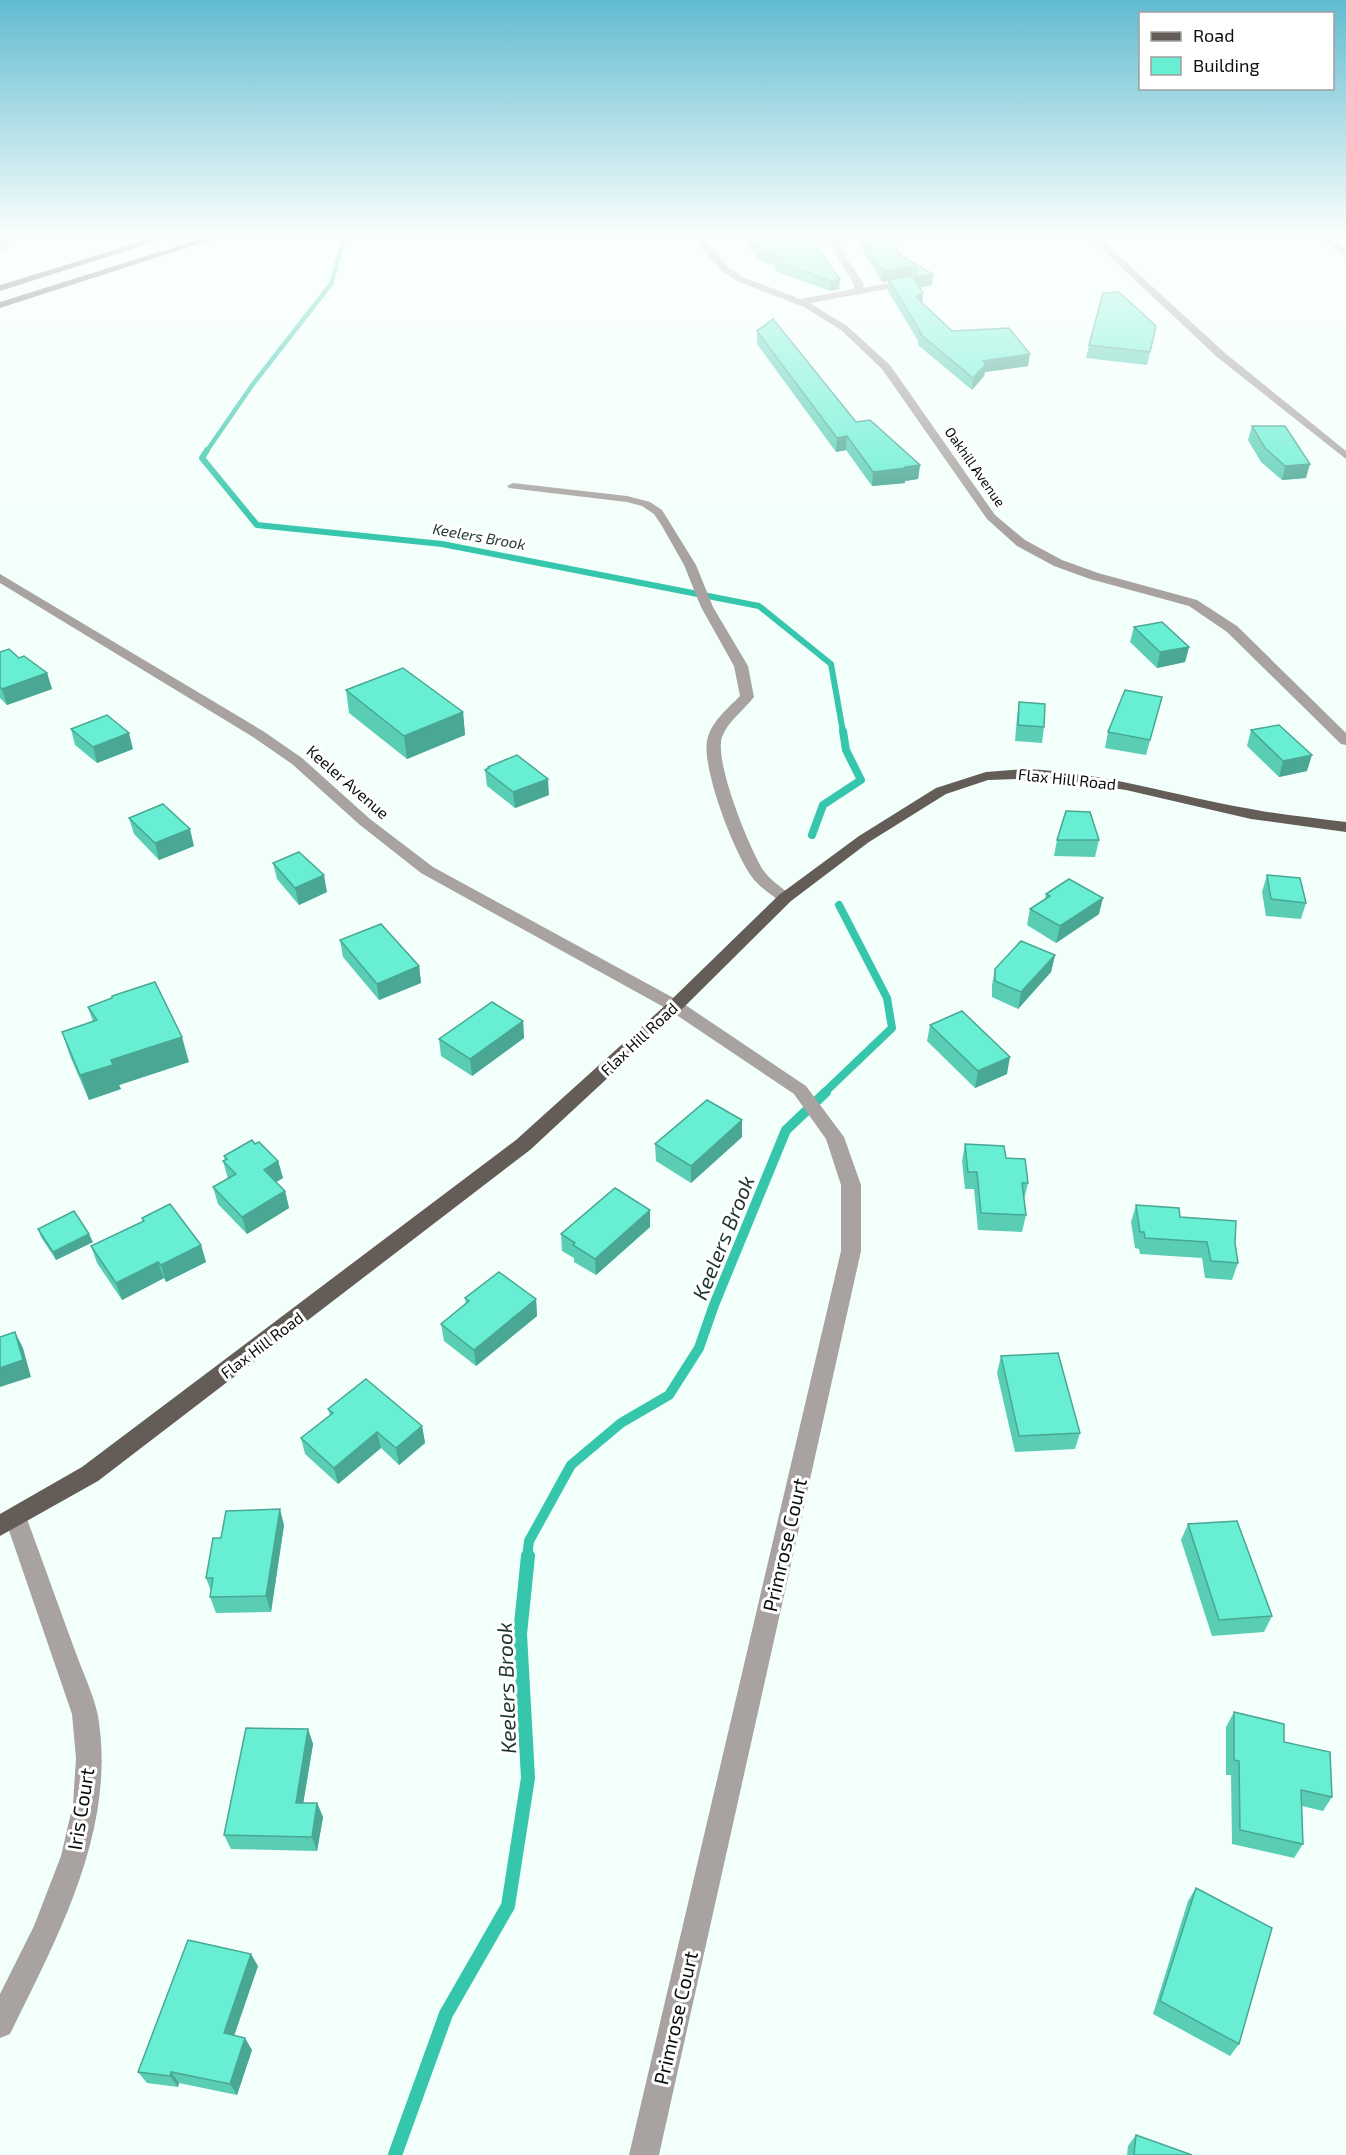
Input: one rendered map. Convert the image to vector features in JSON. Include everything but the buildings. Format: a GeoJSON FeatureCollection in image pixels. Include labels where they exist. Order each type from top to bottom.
{"type":"FeatureCollection","features":[{"type":"Feature","properties":{"kind":"main road","name":"Flax Hill Road"},"geometry":{"type":"LineString","coordinates":[[8,1522],[99,1467],[523,1145],[675,1006],[785,898],[864,839],[941,791],[970,779],[1025,772],[1084,778],[1251,814],[1346,827]]}},
{"type":"Feature","properties":{"kind":"street","name":"Oakhill Avenue"},"geometry":{"type":"LineString","coordinates":[[850,334],[886,367],[991,517],[1021,543],[1058,563],[1094,576],[1193,603],[1232,628],[1346,741]]}},
{"type":"Feature","properties":{"kind":"street"},"geometry":{"type":"LineString","coordinates":[[1198,334],[1346,456]]}},
{"type":"Feature","properties":{"kind":"street"},"geometry":{"type":"LineString","coordinates":[[513,486],[627,499],[646,504],[657,512],[668,526],[700,586],[707,607],[741,666],[747,697],[720,728],[714,742],[719,779],[744,847],[758,874],[785,898]]}},
{"type":"Feature","properties":{"kind":"street","name":"Keeler Avenue"},"geometry":{"type":"LineString","coordinates":[[0,578],[258,734],[297,761],[365,822],[427,870],[675,1006]]}},
{"type":"Feature","properties":{"kind":"street","name":"Primrose Court"},"geometry":{"type":"LineString","coordinates":[[644,2155],[851,1251],[851,1185],[835,1137],[800,1090],[675,1006]]}},
{"type":"Feature","properties":{"kind":"street","name":"Iris Court"},"geometry":{"type":"LineString","coordinates":[[0,2024],[45,1933],[74,1856],[86,1804],[89,1758],[85,1714],[8,1522]]}},
{"type":"Feature","properties":{"kind":"waterway","name":"Keelers Brook"},"geometry":{"type":"LineString","coordinates":[[206,452],[253,384],[292,334]]}},
{"type":"Feature","properties":{"kind":"waterway","name":"Keelers Brook"},"geometry":{"type":"LineString","coordinates":[[207,450],[202,458],[257,525],[442,544],[759,606],[831,664],[843,732]]}},
{"type":"Feature","properties":{"kind":"waterway","name":"Keelers Brook"},"geometry":{"type":"LineString","coordinates":[[812,835],[823,805],[861,780],[846,750],[843,731]]}},
{"type":"Feature","properties":{"kind":"waterway","name":"Keelers Brook"},"geometry":{"type":"LineString","coordinates":[[824,1093],[892,1028],[887,998],[839,905]]}},
{"type":"Feature","properties":{"kind":"waterway","name":"Keelers Brook"},"geometry":{"type":"LineString","coordinates":[[527,1558],[529,1541],[571,1465],[621,1423],[669,1395],[699,1348],[714,1305],[786,1130],[826,1092]]}},
{"type":"Feature","properties":{"kind":"waterway","name":"Keelers Brook"},"geometry":{"type":"LineString","coordinates":[[395,2155],[446,2014],[508,1906],[528,1778],[520,1634],[528,1556]]}}]}
